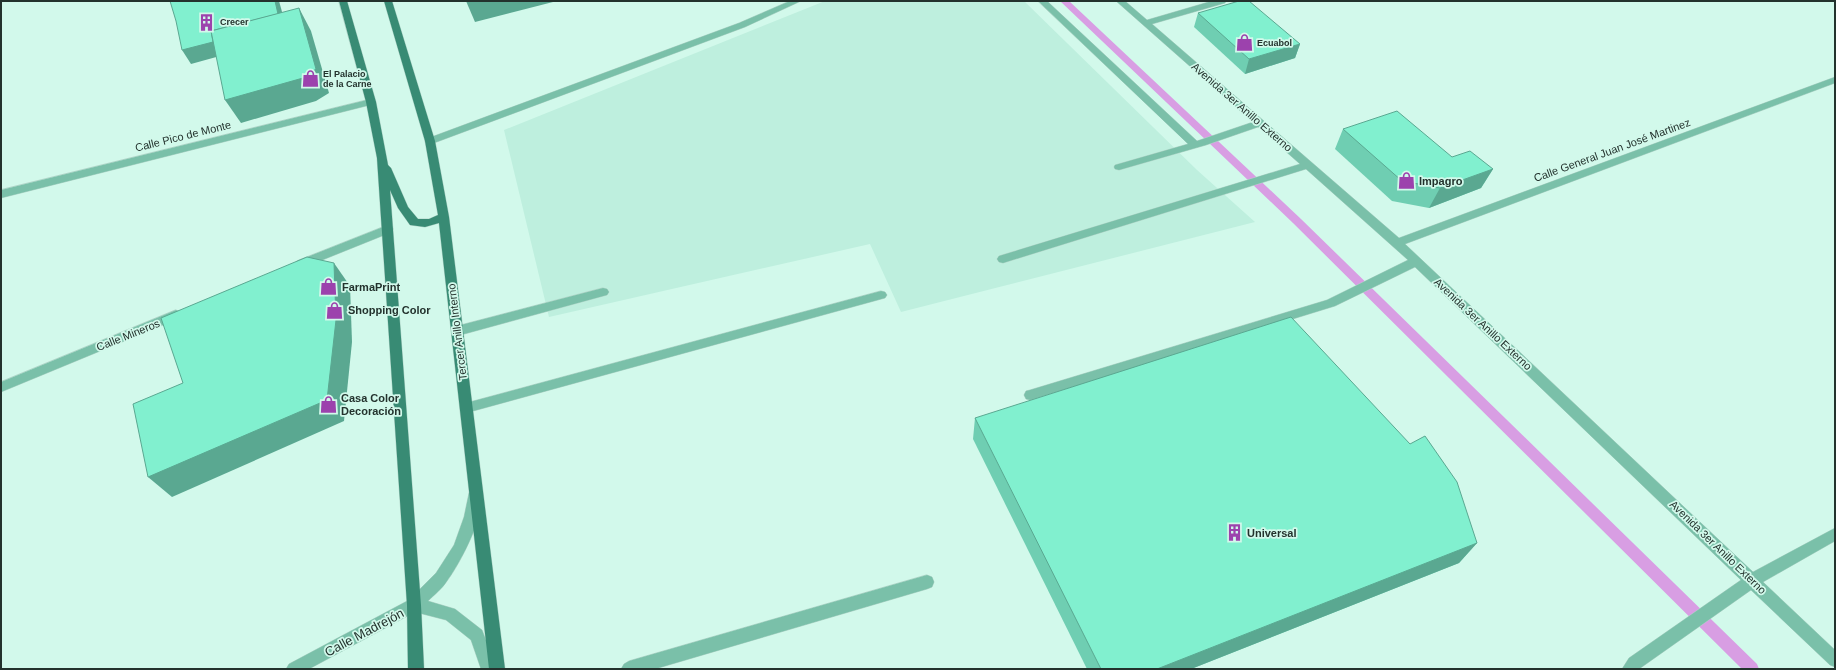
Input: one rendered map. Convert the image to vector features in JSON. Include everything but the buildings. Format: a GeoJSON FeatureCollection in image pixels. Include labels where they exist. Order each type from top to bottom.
{"type":"FeatureCollection","features":[{"type":"Feature","properties":{"kind":"main road"},"geometry":{"type":"LineString","coordinates":[[343,1],[372,102],[382,158],[414,606],[416,669]]}},
{"type":"Feature","properties":{"kind":"main road","name":"Tercer Anillo Interno"},"geometry":{"type":"LineString","coordinates":[[388,1],[430,141],[444,217],[497,669]]}},
{"type":"Feature","properties":{"kind":"main road"},"geometry":{"type":"LineString","coordinates":[[382,158],[404,208],[414,222],[422,224],[433,222],[444,217]]}},
{"type":"Feature","properties":{"kind":"street"},"geometry":{"type":"LineString","coordinates":[[430,141],[742,25],[797,1]]}},
{"type":"Feature","properties":{"kind":"street"},"geometry":{"type":"LineString","coordinates":[[1042,1],[1198,144]]}},
{"type":"Feature","properties":{"kind":"street","name":"Avenida 3er Anillo Externo"},"geometry":{"type":"LineString","coordinates":[[1120,1],[1398,243],[1753,580],[1835,660]]}},
{"type":"Feature","properties":{"kind":"street"},"geometry":{"type":"LineString","coordinates":[[1145,22],[1222,1]]}},
{"type":"Feature","properties":{"kind":"street","name":"Calle General Juan José Martinez"},"geometry":{"type":"LineString","coordinates":[[1398,243],[1835,80]]}},
{"type":"Feature","properties":{"kind":"street","name":"Calle Pico de Monte"},"geometry":{"type":"LineString","coordinates":[[1,194],[372,102]]}},
{"type":"Feature","properties":{"kind":"street"},"geometry":{"type":"LineString","coordinates":[[1119,168],[1261,123]]}},
{"type":"Feature","properties":{"kind":"street"},"geometry":{"type":"LineString","coordinates":[[1003,259],[1308,165]]}},
{"type":"Feature","properties":{"kind":"street"},"geometry":{"type":"LineString","coordinates":[[293,267],[388,228]]}},
{"type":"Feature","properties":{"kind":"street"},"geometry":{"type":"LineString","coordinates":[[1030,395],[1331,303],[1417,261]]}},
{"type":"Feature","properties":{"kind":"street"},"geometry":{"type":"LineString","coordinates":[[457,331],[604,292]]}},
{"type":"Feature","properties":{"kind":"street"},"geometry":{"type":"LineString","coordinates":[[466,408],[880,295]]}},
{"type":"Feature","properties":{"kind":"street","name":"Calle Mineros"},"geometry":{"type":"LineString","coordinates":[[1,387],[184,312]]}},
{"type":"Feature","properties":{"kind":"street","name":"Calle Madrejón"},"geometry":{"type":"LineString","coordinates":[[294,669],[414,606],[441,578],[460,548],[471,518],[476,486]]}},
{"type":"Feature","properties":{"kind":"street"},"geometry":{"type":"LineString","coordinates":[[1630,669],[1634,663],[1753,580],[1835,534]]}},
{"type":"Feature","properties":{"kind":"street"},"geometry":{"type":"LineString","coordinates":[[628,669],[927,582]]}},
{"type":"Feature","properties":{"kind":"street","name":"Calle Madrejón"},"geometry":{"type":"LineString","coordinates":[[414,606],[450,614],[477,635],[489,669]]}},
{"type":"Feature","properties":{"kind":"shaded area"},"geometry":{"type":"Polygon","coordinates":[[[825,1],[1024,1],[1197,170],[1255,222],[901,312],[870,244],[549,317],[504,130],[825,1]]]}},
{"type":"Feature","properties":{"kind":"waterway"},"geometry":{"type":"LineString","coordinates":[[1064,1],[1297,221],[1752,669]]}},
{"type":"Feature","properties":{"kind":"place","name":"Crecer"},"geometry":{"type":"Point","coordinates":[207,22]}},
{"type":"Feature","properties":{"kind":"place","name":"Ecuabol"},"geometry":{"type":"Point","coordinates":[1244,43]}},
{"type":"Feature","properties":{"kind":"place","name":"El Palacio de la Carne"},"geometry":{"type":"Point","coordinates":[310,79]}},
{"type":"Feature","properties":{"kind":"place","name":"Impagro"},"geometry":{"type":"Point","coordinates":[1406,181]}},
{"type":"Feature","properties":{"kind":"place","name":"FarmaPrint"},"geometry":{"type":"Point","coordinates":[329,287]}},
{"type":"Feature","properties":{"kind":"place","name":"Shopping Color"},"geometry":{"type":"Point","coordinates":[335,310]}},
{"type":"Feature","properties":{"kind":"place","name":"Casa Color Decoración"},"geometry":{"type":"Point","coordinates":[328,404]}},
{"type":"Feature","properties":{"kind":"place","name":"Universal"},"geometry":{"type":"Point","coordinates":[1234,533]}}]}
